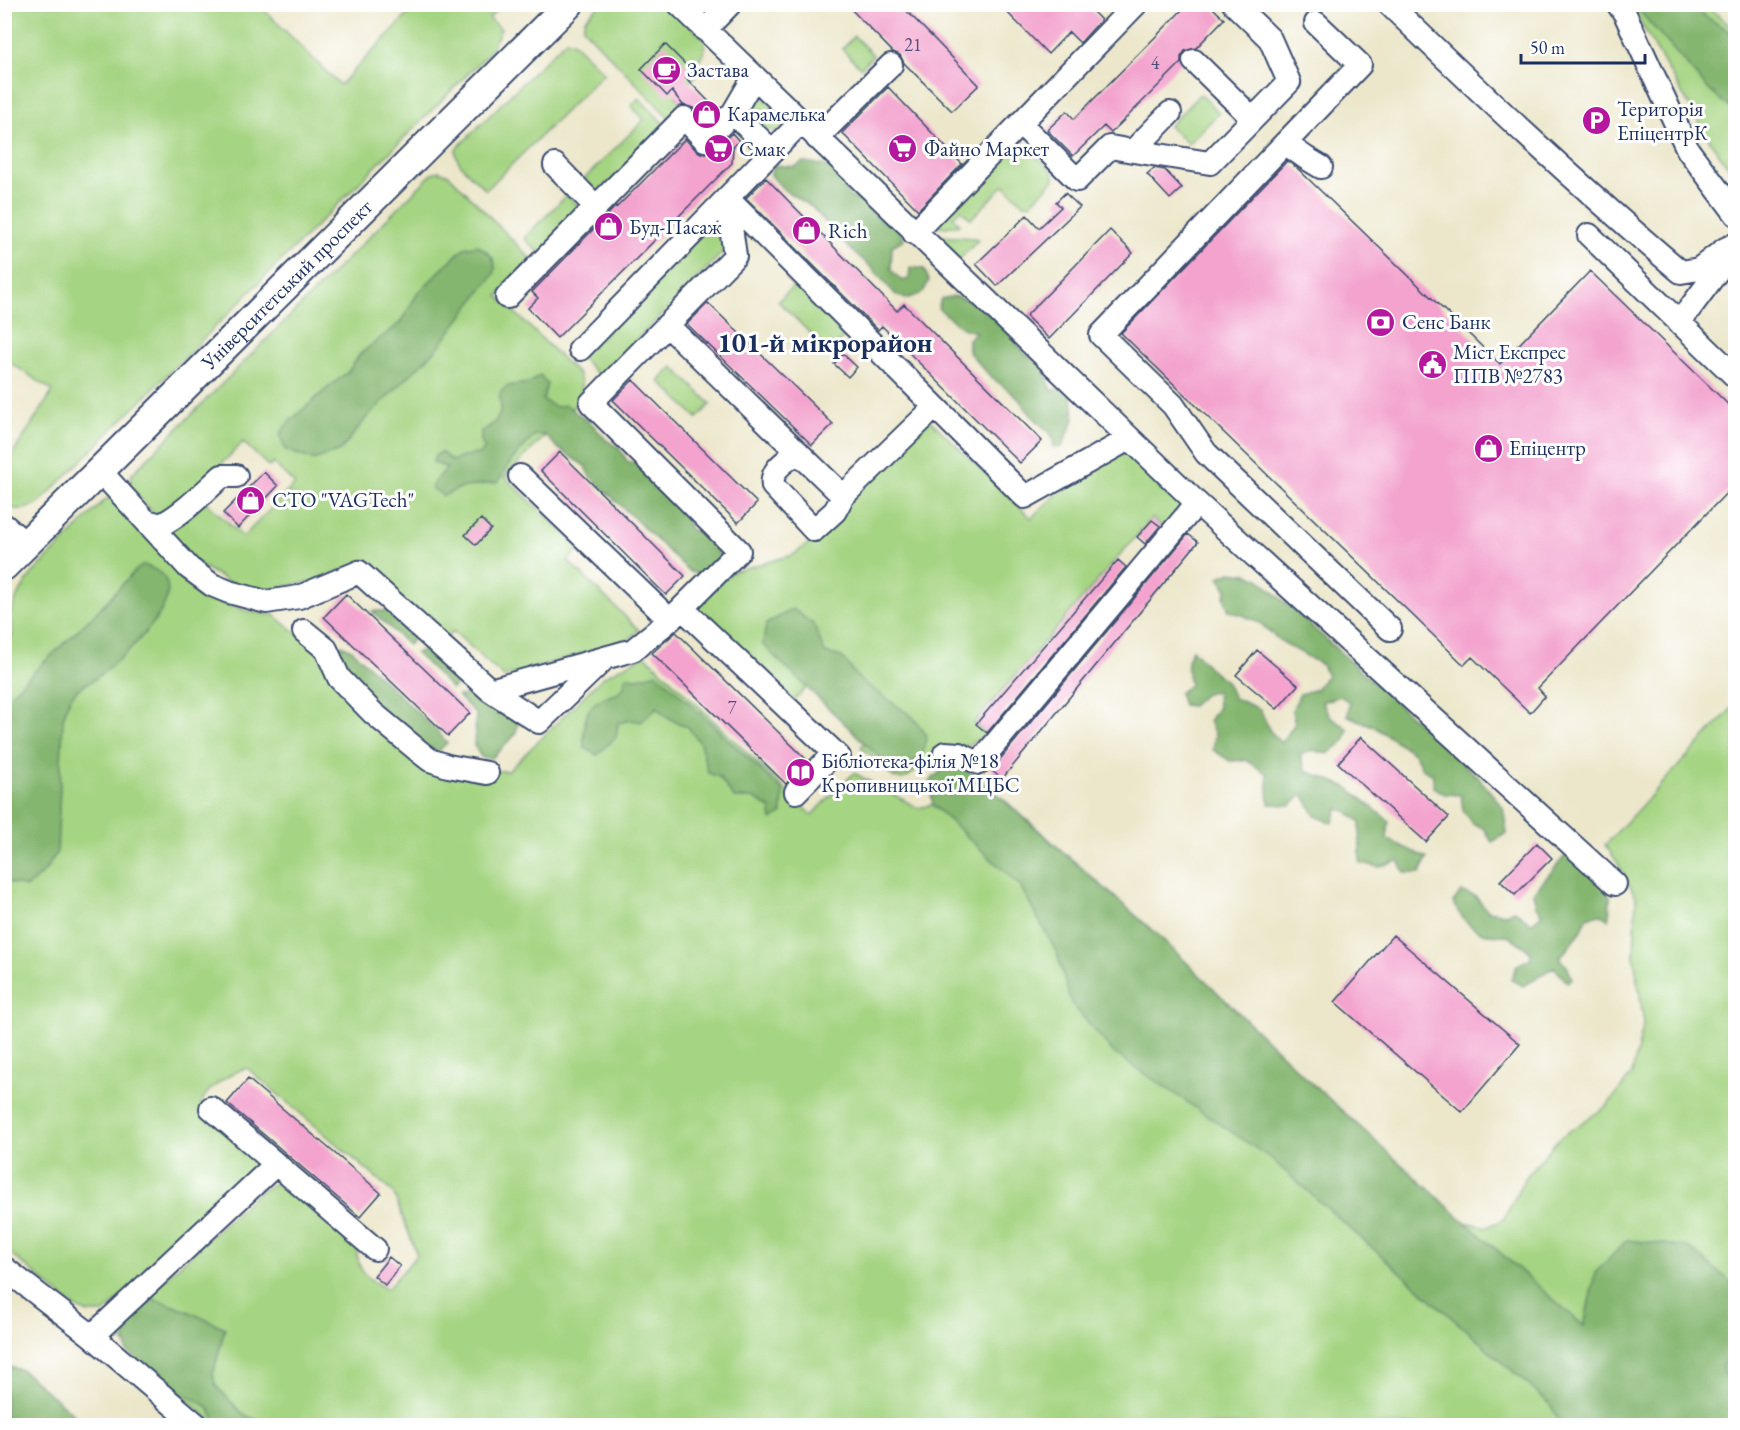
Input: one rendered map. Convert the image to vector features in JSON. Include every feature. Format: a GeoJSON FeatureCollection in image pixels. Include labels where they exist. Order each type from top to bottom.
{"type":"FeatureCollection","features":[{"type":"Feature","properties":{"kind":"main road","name":"Університетський проспект"},"geometry":{"type":"LineString","coordinates":[[4,566],[569,4]]}},
{"type":"Feature","properties":{"kind":"street"},"geometry":{"type":"LineString","coordinates":[[679,4],[914,233],[1197,503],[1616,884]]}},
{"type":"Feature","properties":{"kind":"street"},"geometry":{"type":"LineString","coordinates":[[705,30],[730,4]]}},
{"type":"Feature","properties":{"kind":"street"},"geometry":{"type":"LineString","coordinates":[[914,233],[1136,4]]}},
{"type":"Feature","properties":{"kind":"street"},"geometry":{"type":"LineString","coordinates":[[1021,124],[1077,180],[1110,147],[1210,163],[1289,82],[1270,39],[1234,4]]}},
{"type":"Feature","properties":{"kind":"street"},"geometry":{"type":"LineString","coordinates":[[1389,4],[1467,80],[1611,213],[1681,272],[1699,269],[1725,249],[1736,245]]}},
{"type":"Feature","properties":{"kind":"street"},"geometry":{"type":"LineString","coordinates":[[1618,4],[1625,14],[1688,150],[1736,214]]}},
{"type":"Feature","properties":{"kind":"street"},"geometry":{"type":"LineString","coordinates":[[1316,23],[1360,65],[1101,334],[1173,405],[1206,453],[1390,629]]}},
{"type":"Feature","properties":{"kind":"street"},"geometry":{"type":"LineString","coordinates":[[1194,61],[1253,119]]}},
{"type":"Feature","properties":{"kind":"street"},"geometry":{"type":"LineString","coordinates":[[817,138],[891,65]]}},
{"type":"Feature","properties":{"kind":"street"},"geometry":{"type":"LineString","coordinates":[[507,297],[684,118],[705,140],[733,113],[754,77]]}},
{"type":"Feature","properties":{"kind":"street"},"geometry":{"type":"LineString","coordinates":[[733,113],[772,151]]}},
{"type":"Feature","properties":{"kind":"street"},"geometry":{"type":"LineString","coordinates":[[1132,151],[1170,113]]}},
{"type":"Feature","properties":{"kind":"street"},"geometry":{"type":"LineString","coordinates":[[580,349],[801,122]]}},
{"type":"Feature","properties":{"kind":"street"},"geometry":{"type":"LineString","coordinates":[[1285,143],[1321,167]]}},
{"type":"Feature","properties":{"kind":"street"},"geometry":{"type":"LineString","coordinates":[[555,165],[596,207]]}},
{"type":"Feature","properties":{"kind":"street"},"geometry":{"type":"LineString","coordinates":[[490,690],[633,650],[676,614],[739,550],[591,403],[735,256],[727,198]]}},
{"type":"Feature","properties":{"kind":"street"},"geometry":{"type":"LineString","coordinates":[[727,198],[1025,497],[1129,439]]}},
{"type":"Feature","properties":{"kind":"street"},"geometry":{"type":"LineString","coordinates":[[1589,235],[1736,377]]}},
{"type":"Feature","properties":{"kind":"street"},"geometry":{"type":"LineString","coordinates":[[1679,323],[1736,245]]}},
{"type":"Feature","properties":{"kind":"street"},"geometry":{"type":"LineString","coordinates":[[667,326],[843,496]]}},
{"type":"Feature","properties":{"kind":"street"},"geometry":{"type":"LineString","coordinates":[[798,452],[775,471],[772,478],[773,486],[813,530],[835,511],[843,496],[935,407]]}},
{"type":"Feature","properties":{"kind":"street"},"geometry":{"type":"LineString","coordinates":[[100,471],[189,568],[212,585],[266,602],[299,597],[359,572],[490,690],[539,722],[603,660]]}},
{"type":"Feature","properties":{"kind":"street"},"geometry":{"type":"LineString","coordinates":[[146,521],[161,525],[193,502],[222,476],[236,476]]}},
{"type":"Feature","properties":{"kind":"street"},"geometry":{"type":"LineString","coordinates":[[520,476],[836,755],[796,792]]}},
{"type":"Feature","properties":{"kind":"street"},"geometry":{"type":"LineString","coordinates":[[945,753],[959,754],[979,763],[1197,503]]}},
{"type":"Feature","properties":{"kind":"street"},"geometry":{"type":"LineString","coordinates":[[4,525],[26,544]]}},
{"type":"Feature","properties":{"kind":"street"},"geometry":{"type":"LineString","coordinates":[[304,631],[326,650],[339,678],[373,713],[430,760],[448,766],[487,773]]}},
{"type":"Feature","properties":{"kind":"street"},"geometry":{"type":"LineString","coordinates":[[531,679],[557,705]]}},
{"type":"Feature","properties":{"kind":"street"},"geometry":{"type":"LineString","coordinates":[[211,1108],[375,1249]]}},
{"type":"Feature","properties":{"kind":"street"},"geometry":{"type":"LineString","coordinates":[[92,1336],[276,1164]]}},
{"type":"Feature","properties":{"kind":"street"},"geometry":{"type":"LineString","coordinates":[[10,1279],[92,1336],[198,1425]]}},
{"type":"Feature","properties":{"kind":"green space"},"geometry":{"type":"Polygon","coordinates":[[[4,5],[259,5],[340,85],[417,5],[503,5],[489,18],[501,29],[490,52],[42,500],[34,506],[20,509],[5,507],[5,466],[53,391],[5,359],[4,5]]]}},
{"type":"Feature","properties":{"kind":"green space"},"geometry":{"type":"Polygon","coordinates":[[[600,5],[669,5],[705,40],[704,52],[692,71],[696,76],[675,96],[687,109],[673,122],[583,28],[585,19],[600,5]]]}},
{"type":"Feature","properties":{"kind":"green space"},"geometry":{"type":"Polygon","coordinates":[[[1630,5],[1706,5],[1735,30],[1735,177],[1712,144],[1630,5]]]}},
{"type":"Feature","properties":{"kind":"green space"},"geometry":{"type":"Polygon","coordinates":[[[1634,5],[1691,5],[1735,35],[1735,112],[1710,91],[1634,5]]]}},
{"type":"Feature","properties":{"kind":"green space"},"geometry":{"type":"Polygon","coordinates":[[[854,36],[873,55],[861,68],[842,49],[854,36]]]}},
{"type":"Feature","properties":{"kind":"green space"},"geometry":{"type":"Polygon","coordinates":[[[566,40],[573,42],[604,73],[486,190],[462,166],[456,155],[456,149],[566,40]]]}},
{"type":"Feature","properties":{"kind":"green space"},"geometry":{"type":"Polygon","coordinates":[[[759,94],[786,119],[782,128],[773,132],[752,115],[748,106],[752,97],[759,94]]]}},
{"type":"Feature","properties":{"kind":"green space"},"geometry":{"type":"Polygon","coordinates":[[[1200,94],[1219,113],[1188,144],[1169,126],[1200,94]]]}},
{"type":"Feature","properties":{"kind":"green space"},"geometry":{"type":"Polygon","coordinates":[[[639,98],[668,128],[599,195],[584,179],[644,120],[631,106],[639,98]]]}},
{"type":"Feature","properties":{"kind":"green space"},"geometry":{"type":"Polygon","coordinates":[[[1015,141],[1024,144],[1054,173],[1054,180],[1030,204],[1024,204],[1004,185],[971,219],[961,210],[953,217],[960,224],[946,227],[935,225],[1015,141]]]}},
{"type":"Feature","properties":{"kind":"green space"},"geometry":{"type":"Polygon","coordinates":[[[803,162],[833,169],[841,179],[848,196],[863,202],[879,219],[897,226],[904,239],[892,246],[891,270],[902,281],[909,279],[910,267],[924,269],[929,280],[923,293],[906,299],[895,294],[812,207],[784,190],[771,175],[775,165],[795,167],[803,162]]]}},
{"type":"Feature","properties":{"kind":"green space"},"geometry":{"type":"Polygon","coordinates":[[[439,171],[449,175],[533,261],[498,296],[579,375],[580,379],[580,397],[576,404],[505,477],[580,548],[568,561],[639,630],[628,640],[504,677],[453,631],[445,640],[359,564],[313,581],[260,591],[237,587],[195,562],[165,528],[205,501],[243,537],[295,484],[273,463],[269,467],[243,442],[195,491],[159,519],[129,486],[132,474],[433,173],[439,171]]]}},
{"type":"Feature","properties":{"kind":"green space"},"geometry":{"type":"Polygon","coordinates":[[[567,195],[583,211],[540,254],[524,238],[567,195]]]}},
{"type":"Feature","properties":{"kind":"green space"},"geometry":{"type":"Polygon","coordinates":[[[721,215],[725,250],[600,377],[581,357],[721,215]]]}},
{"type":"Feature","properties":{"kind":"green space"},"geometry":{"type":"Polygon","coordinates":[[[936,237],[978,240],[959,260],[936,237]]]}},
{"type":"Feature","properties":{"kind":"green space"},"geometry":{"type":"Polygon","coordinates":[[[477,245],[489,253],[494,260],[494,274],[436,350],[368,416],[340,451],[313,460],[285,450],[280,434],[290,421],[348,372],[360,354],[400,323],[418,293],[449,262],[464,248],[477,245]]]}},
{"type":"Feature","properties":{"kind":"green space"},"geometry":{"type":"Polygon","coordinates":[[[797,283],[847,334],[829,352],[778,301],[797,283]]]}},
{"type":"Feature","properties":{"kind":"green space"},"geometry":{"type":"Polygon","coordinates":[[[954,296],[973,302],[988,313],[1014,338],[1026,355],[1043,364],[1051,390],[1063,389],[1072,396],[1074,419],[1062,447],[1054,447],[1052,435],[1032,416],[1017,397],[989,375],[968,351],[968,339],[976,332],[962,328],[938,308],[941,299],[954,296]]]}},
{"type":"Feature","properties":{"kind":"green space"},"geometry":{"type":"Polygon","coordinates":[[[673,367],[711,404],[697,418],[659,381],[673,367]]]}},
{"type":"Feature","properties":{"kind":"green space"},"geometry":{"type":"Polygon","coordinates":[[[540,375],[547,384],[543,400],[555,407],[566,405],[592,424],[606,440],[619,448],[627,461],[638,465],[653,477],[670,500],[686,513],[689,529],[705,536],[713,544],[721,560],[705,575],[690,572],[589,475],[585,466],[559,449],[545,435],[535,435],[512,460],[498,482],[460,488],[443,496],[432,488],[433,483],[447,468],[433,462],[435,456],[441,452],[452,461],[468,455],[481,454],[485,447],[481,443],[481,431],[498,418],[501,410],[499,397],[501,392],[510,386],[530,382],[540,375]]]}},
{"type":"Feature","properties":{"kind":"green space"},"geometry":{"type":"Polygon","coordinates":[[[930,420],[1031,518],[1075,477],[1130,450],[1185,504],[1165,529],[1152,518],[974,723],[987,735],[960,749],[938,752],[902,779],[893,777],[861,747],[867,741],[809,685],[791,704],[697,610],[698,604],[732,572],[793,555],[828,529],[849,498],[930,420]]]}},
{"type":"Feature","properties":{"kind":"green space"},"geometry":{"type":"Polygon","coordinates":[[[112,497],[204,590],[228,605],[247,611],[274,615],[319,651],[443,771],[508,771],[603,677],[645,655],[812,815],[854,773],[918,808],[993,790],[1159,936],[1306,1078],[1464,1222],[1487,1227],[1503,1220],[1526,1177],[1559,1138],[1607,1106],[1632,1074],[1644,1022],[1634,957],[1636,897],[1605,845],[1735,705],[1735,1425],[217,1425],[131,1352],[119,1336],[118,1328],[122,1319],[256,1194],[286,1177],[356,1241],[362,1271],[371,1280],[387,1289],[417,1255],[393,1192],[247,1068],[219,1082],[207,1093],[201,1105],[256,1160],[254,1173],[104,1313],[88,1313],[75,1307],[5,1249],[5,644],[12,636],[9,618],[17,597],[31,575],[105,500],[112,497]]]}},
{"type":"Feature","properties":{"kind":"green space"},"geometry":{"type":"Polygon","coordinates":[[[143,565],[161,575],[168,588],[164,604],[154,622],[123,656],[93,681],[78,689],[71,697],[63,719],[57,852],[45,871],[27,887],[10,883],[4,878],[5,699],[143,565]]]}},
{"type":"Feature","properties":{"kind":"green space"},"geometry":{"type":"Polygon","coordinates":[[[1231,572],[1248,574],[1259,579],[1478,777],[1503,807],[1507,833],[1492,842],[1483,828],[1472,823],[1463,810],[1461,795],[1445,794],[1433,787],[1433,775],[1422,768],[1414,753],[1373,726],[1348,716],[1349,702],[1340,696],[1322,702],[1330,717],[1348,729],[1344,741],[1328,754],[1312,750],[1300,755],[1306,771],[1347,787],[1389,821],[1387,839],[1427,858],[1420,873],[1405,873],[1398,861],[1379,867],[1360,863],[1360,822],[1346,811],[1337,809],[1333,823],[1315,816],[1303,794],[1291,805],[1269,804],[1267,774],[1246,760],[1230,761],[1213,750],[1215,735],[1209,721],[1218,707],[1217,691],[1205,694],[1192,706],[1183,705],[1179,693],[1190,685],[1188,667],[1192,649],[1211,670],[1226,681],[1234,698],[1260,709],[1270,731],[1282,743],[1295,723],[1292,710],[1300,694],[1316,689],[1327,675],[1322,665],[1279,640],[1260,623],[1229,611],[1224,597],[1227,590],[1219,577],[1231,572]]]}},
{"type":"Feature","properties":{"kind":"green space"},"geometry":{"type":"Polygon","coordinates":[[[793,609],[814,625],[825,653],[842,657],[859,679],[913,717],[927,736],[923,753],[910,767],[895,767],[878,756],[763,645],[766,624],[793,609]]]}},
{"type":"Feature","properties":{"kind":"green space"},"geometry":{"type":"Polygon","coordinates":[[[372,611],[387,611],[418,634],[408,645],[372,611]]]}},
{"type":"Feature","properties":{"kind":"green space"},"geometry":{"type":"Polygon","coordinates":[[[342,645],[352,650],[447,743],[438,751],[418,746],[344,678],[335,648],[342,645]]]}},
{"type":"Feature","properties":{"kind":"green space"},"geometry":{"type":"Polygon","coordinates":[[[424,649],[450,663],[459,681],[452,689],[416,653],[424,649]]]}},
{"type":"Feature","properties":{"kind":"green space"},"geometry":{"type":"Polygon","coordinates":[[[657,673],[783,791],[782,813],[772,820],[770,808],[753,798],[734,798],[719,777],[708,773],[700,743],[688,727],[664,715],[657,707],[641,722],[631,720],[618,723],[616,737],[597,755],[584,747],[586,719],[592,706],[606,697],[617,694],[624,686],[626,677],[638,678],[657,673]]]}},
{"type":"Feature","properties":{"kind":"green space"},"geometry":{"type":"Polygon","coordinates":[[[475,694],[494,712],[507,712],[519,721],[515,735],[492,758],[481,757],[474,745],[476,714],[458,696],[475,694]]]}},
{"type":"Feature","properties":{"kind":"green space"},"geometry":{"type":"Polygon","coordinates":[[[960,766],[976,776],[1159,936],[1306,1078],[1584,1326],[1595,1273],[1627,1240],[1688,1247],[1735,1285],[1735,1350],[1722,1366],[1735,1392],[1735,1425],[1561,1425],[1550,1404],[1270,1158],[1114,1053],[1071,1003],[1057,953],[1020,886],[933,805],[929,782],[944,768],[960,766]]]}},
{"type":"Feature","properties":{"kind":"green space"},"geometry":{"type":"Polygon","coordinates":[[[1566,855],[1591,874],[1610,896],[1609,920],[1600,914],[1587,917],[1582,930],[1559,959],[1567,966],[1572,979],[1567,982],[1554,967],[1523,986],[1511,979],[1517,965],[1530,959],[1531,953],[1520,943],[1507,936],[1482,933],[1477,930],[1462,917],[1453,902],[1461,892],[1475,896],[1488,911],[1506,914],[1514,910],[1531,923],[1542,914],[1536,906],[1533,893],[1566,855]]]}},
{"type":"Feature","properties":{"kind":"green space"},"geometry":{"type":"Polygon","coordinates":[[[151,1298],[225,1328],[213,1375],[216,1386],[244,1415],[269,1425],[219,1425],[207,1406],[158,1379],[127,1352],[125,1324],[151,1298]]]}},
{"type":"Feature","properties":{"kind":"green space"},"geometry":{"type":"Polygon","coordinates":[[[5,1366],[22,1370],[86,1425],[5,1425],[5,1366]]]}},
{"type":"Feature","properties":{"kind":"building"},"geometry":{"type":"Polygon","coordinates":[[[846,4],[900,4],[979,85],[952,111],[904,63],[900,55],[893,52],[846,4]]]}},
{"type":"Feature","properties":{"kind":"building"},"geometry":{"type":"Polygon","coordinates":[[[999,4],[1085,4],[1101,20],[1080,43],[1069,32],[1048,54],[999,4]]]}},
{"type":"Feature","properties":{"kind":"building"},"geometry":{"type":"Polygon","coordinates":[[[1188,4],[1209,4],[1224,19],[1196,48],[1185,51],[1181,57],[1181,63],[1111,133],[1104,126],[1073,156],[1047,130],[1067,111],[1074,119],[1188,4]]]}},
{"type":"Feature","properties":{"kind":"building","name":"Застава"},"geometry":{"type":"Polygon","coordinates":[[[665,44],[692,71],[686,78],[717,110],[705,121],[693,108],[683,105],[672,91],[667,96],[641,69],[665,44]]]}},
{"type":"Feature","properties":{"kind":"building","name":"Файно Маркет"},"geometry":{"type":"Polygon","coordinates":[[[888,87],[962,164],[918,210],[842,133],[888,87]]]}},
{"type":"Feature","properties":{"kind":"building"},"geometry":{"type":"Polygon","coordinates":[[[732,133],[739,141],[733,147],[732,163],[557,338],[528,308],[538,298],[532,292],[685,139],[696,150],[708,153],[732,133]]]}},
{"type":"Feature","properties":{"kind":"building","name":"Епіцентр"},"geometry":{"type":"Polygon","coordinates":[[[1287,161],[1297,168],[1500,364],[1590,271],[1736,412],[1736,483],[1538,688],[1545,696],[1530,713],[1472,657],[1464,665],[1121,333],[1287,161]]]}},
{"type":"Feature","properties":{"kind":"building"},"geometry":{"type":"Polygon","coordinates":[[[1154,168],[1165,170],[1182,188],[1170,199],[1147,174],[1154,168]]]}},
{"type":"Feature","properties":{"kind":"building"},"geometry":{"type":"Polygon","coordinates":[[[766,178],[897,311],[904,304],[1042,441],[1020,463],[882,326],[878,330],[746,198],[766,178]]]}},
{"type":"Feature","properties":{"kind":"building"},"geometry":{"type":"Polygon","coordinates":[[[1065,193],[1080,207],[997,286],[976,264],[1027,215],[1039,228],[1061,207],[1056,202],[1065,193]]]}},
{"type":"Feature","properties":{"kind":"building"},"geometry":{"type":"Polygon","coordinates":[[[1110,230],[1133,253],[1049,339],[1026,316],[1110,230]]]}},
{"type":"Feature","properties":{"kind":"building"},"geometry":{"type":"Polygon","coordinates":[[[708,303],[833,424],[812,445],[687,324],[708,303]]]}},
{"type":"Feature","properties":{"kind":"building"},"geometry":{"type":"Polygon","coordinates":[[[843,354],[857,367],[848,377],[834,364],[843,354]]]}},
{"type":"Feature","properties":{"kind":"building"},"geometry":{"type":"Polygon","coordinates":[[[633,380],[757,503],[738,523],[613,400],[633,380]]]}},
{"type":"Feature","properties":{"kind":"building"},"geometry":{"type":"Polygon","coordinates":[[[560,452],[685,576],[666,595],[541,471],[560,452]]]}},
{"type":"Feature","properties":{"kind":"building","name":"СТО \"VAGTech\""},"geometry":{"type":"Polygon","coordinates":[[[264,472],[278,486],[238,528],[223,513],[264,472]]]}},
{"type":"Feature","properties":{"kind":"building"},"geometry":{"type":"Polygon","coordinates":[[[481,519],[491,529],[476,545],[465,535],[481,519]]]}},
{"type":"Feature","properties":{"kind":"building"},"geometry":{"type":"Polygon","coordinates":[[[1152,520],[1160,526],[1145,544],[1137,537],[1152,520]]]}},
{"type":"Feature","properties":{"kind":"building"},"geometry":{"type":"Polygon","coordinates":[[[1188,534],[1198,542],[1002,779],[991,770],[1188,534]]]}},
{"type":"Feature","properties":{"kind":"building"},"geometry":{"type":"Polygon","coordinates":[[[1118,560],[1126,567],[987,733],[976,724],[1118,560]]]}},
{"type":"Feature","properties":{"kind":"building"},"geometry":{"type":"Polygon","coordinates":[[[346,594],[470,713],[448,736],[324,617],[346,594]]]}},
{"type":"Feature","properties":{"kind":"building"},"geometry":{"type":"Polygon","coordinates":[[[676,632],[808,761],[786,784],[652,653],[676,632]]]}},
{"type":"Feature","properties":{"kind":"building"},"geometry":{"type":"Polygon","coordinates":[[[1257,650],[1298,685],[1277,709],[1236,675],[1257,650]]]}},
{"type":"Feature","properties":{"kind":"building"},"geometry":{"type":"Polygon","coordinates":[[[1361,737],[1449,817],[1426,842],[1338,763],[1361,737]]]}},
{"type":"Feature","properties":{"kind":"building"},"geometry":{"type":"Polygon","coordinates":[[[1537,843],[1552,858],[1515,895],[1500,881],[1537,843]]]}},
{"type":"Feature","properties":{"kind":"building"},"geometry":{"type":"Polygon","coordinates":[[[1393,935],[1520,1044],[1462,1112],[1335,1002],[1393,935]]]}},
{"type":"Feature","properties":{"kind":"building"},"geometry":{"type":"Polygon","coordinates":[[[248,1079],[381,1193],[360,1217],[227,1103],[248,1079]]]}},
{"type":"Feature","properties":{"kind":"building"},"geometry":{"type":"Polygon","coordinates":[[[389,1257],[400,1266],[385,1285],[374,1276],[389,1257]]]}},
{"type":"Feature","properties":{"kind":"place","name":"Застава"},"geometry":{"type":"Point","coordinates":[666,70]}},
{"type":"Feature","properties":{"kind":"place","name":"Карамелька"},"geometry":{"type":"Point","coordinates":[706,114]}},
{"type":"Feature","properties":{"kind":"place","name":"Територія ЕпіцентрК"},"geometry":{"type":"Point","coordinates":[1596,121]}},
{"type":"Feature","properties":{"kind":"place","name":"Смак"},"geometry":{"type":"Point","coordinates":[718,149]}},
{"type":"Feature","properties":{"kind":"place","name":"Файно Маркет"},"geometry":{"type":"Point","coordinates":[903,149]}},
{"type":"Feature","properties":{"kind":"place","name":"Буд-Пасаж"},"geometry":{"type":"Point","coordinates":[608,227]}},
{"type":"Feature","properties":{"kind":"place","name":"Rich"},"geometry":{"type":"Point","coordinates":[807,231]}},
{"type":"Feature","properties":{"kind":"place","name":"Сенс Банк"},"geometry":{"type":"Point","coordinates":[1381,322]}},
{"type":"Feature","properties":{"kind":"place","name":"Міст Експрес ППВ №2783"},"geometry":{"type":"Point","coordinates":[1432,364]}},
{"type":"Feature","properties":{"kind":"place","name":"Епіцентр"},"geometry":{"type":"Point","coordinates":[1488,448]}},
{"type":"Feature","properties":{"kind":"place","name":"СТО \"VAGTech\""},"geometry":{"type":"Point","coordinates":[251,500]}},
{"type":"Feature","properties":{"kind":"place","name":"Бібліотека-філія №18 Кропивницької МЦБС"},"geometry":{"type":"Point","coordinates":[800,773]}},
{"type":"Feature","properties":{"kind":"district","name":"101-й мікрорайон"},"geometry":{"type":"Point","coordinates":[825,343]}}]}
